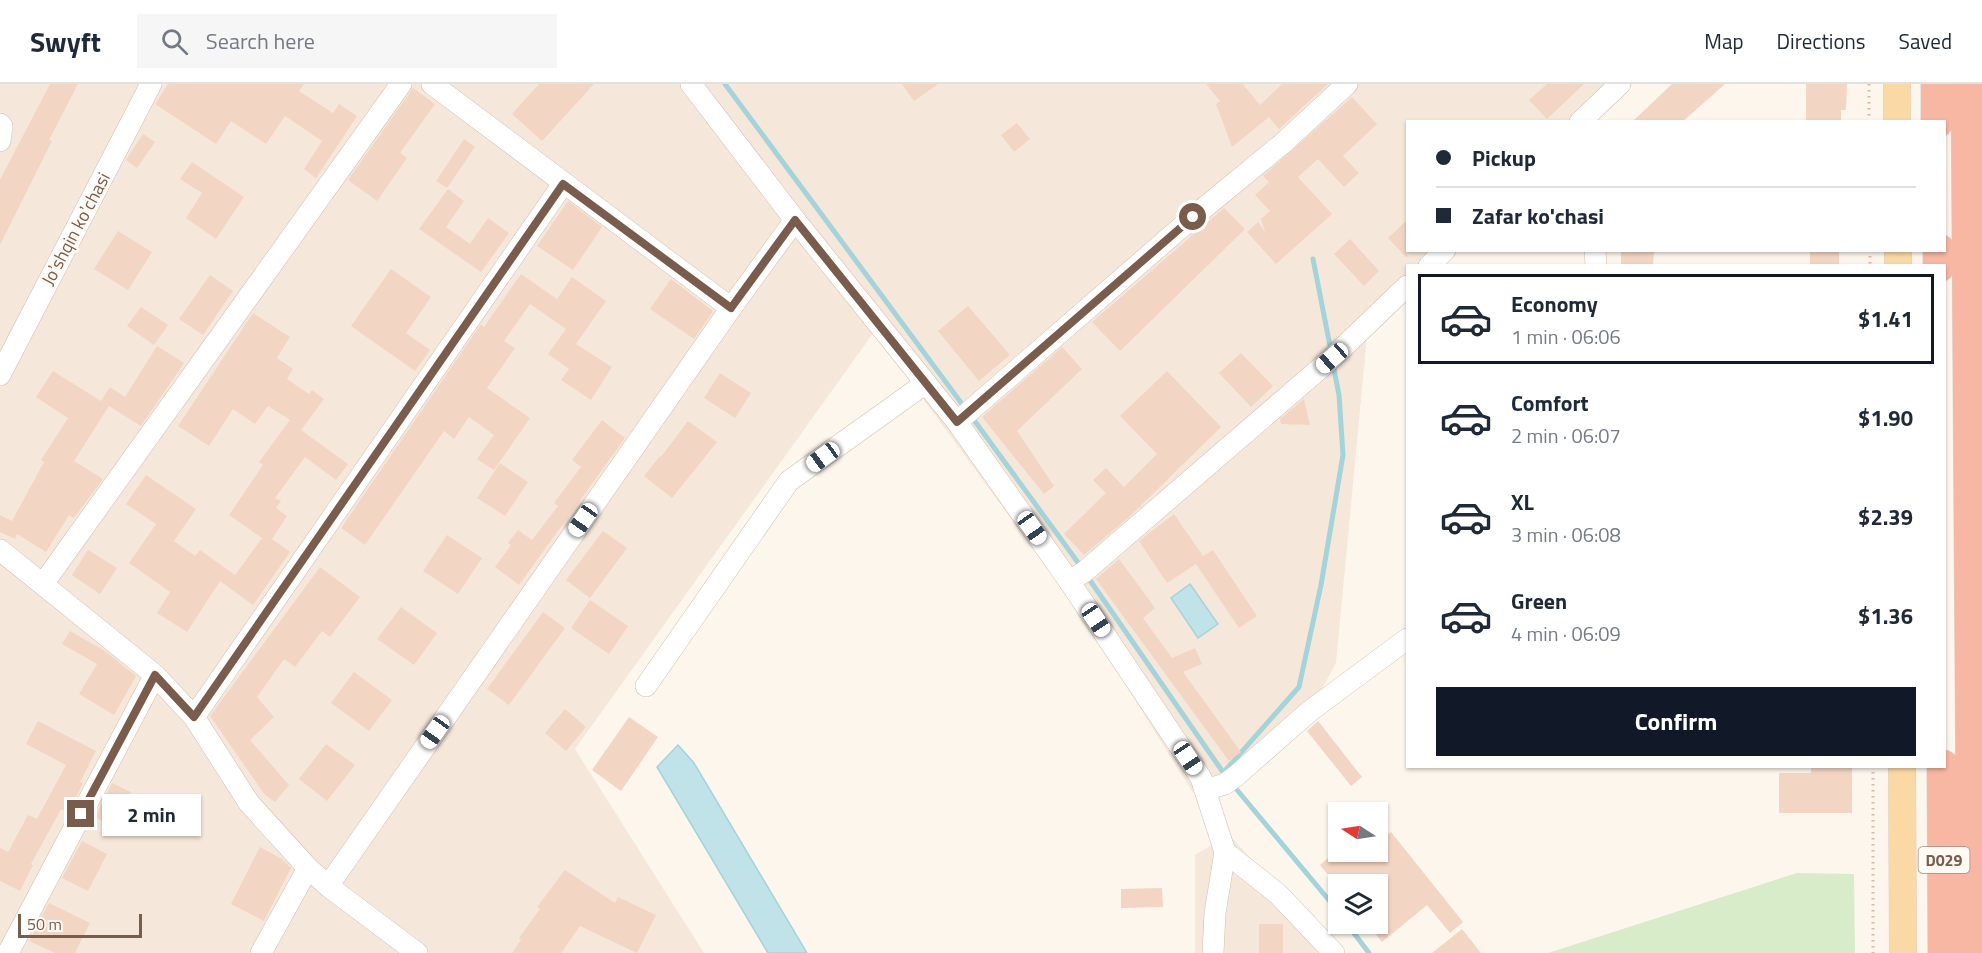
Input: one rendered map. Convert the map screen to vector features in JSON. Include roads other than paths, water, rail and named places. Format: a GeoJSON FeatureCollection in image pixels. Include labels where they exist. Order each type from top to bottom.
{"type":"FeatureCollection","features":[{"type":"Feature","properties":{"kind":"highway"},"geometry":{"type":"LineString","coordinates":[[1937,84],[1937,120]]}},
{"type":"Feature","properties":{"kind":"highway","name":"D029"},"geometry":{"type":"LineString","coordinates":[[1967,84],[1973,953]]}},
{"type":"Feature","properties":{"kind":"highway","name":"D029"},"geometry":{"type":"LineString","coordinates":[[1943,768],[1944,953]]}},
{"type":"Feature","properties":{"kind":"main road"},"geometry":{"type":"LineString","coordinates":[[1897,84],[1897,120]]}},
{"type":"Feature","properties":{"kind":"main road"},"geometry":{"type":"LineString","coordinates":[[1902,768],[1903,953]]}},
{"type":"Feature","properties":{"kind":"street","name":"Joʼshqin koʼchasi"},"geometry":{"type":"LineString","coordinates":[[2,368],[151,84]]}},
{"type":"Feature","properties":{"kind":"street"},"geometry":{"type":"LineString","coordinates":[[43,584],[401,84]]}},
{"type":"Feature","properties":{"kind":"street"},"geometry":{"type":"LineString","coordinates":[[432,84],[731,308]]}},
{"type":"Feature","properties":{"kind":"street"},"geometry":{"type":"LineString","coordinates":[[691,84],[795,220],[926,383],[964,415],[1069,581],[1201,778],[1223,783]]}},
{"type":"Feature","properties":{"kind":"street"},"geometry":{"type":"LineString","coordinates":[[964,415],[1193,217],[1282,144],[1347,84]]}},
{"type":"Feature","properties":{"kind":"street"},"geometry":{"type":"LineString","coordinates":[[1588,118],[1620,84]]}},
{"type":"Feature","properties":{"kind":"street"},"geometry":{"type":"LineString","coordinates":[[0,124],[2,126],[0,141]]}},
{"type":"Feature","properties":{"kind":"street"},"geometry":{"type":"LineString","coordinates":[[194,717],[563,184]]}},
{"type":"Feature","properties":{"kind":"street"},"geometry":{"type":"LineString","coordinates":[[328,886],[731,308],[795,220]]}},
{"type":"Feature","properties":{"kind":"street"},"geometry":{"type":"LineString","coordinates":[[1431,264],[1443,252]]}},
{"type":"Feature","properties":{"kind":"street"},"geometry":{"type":"LineString","coordinates":[[1069,581],[1084,572],[1332,358],[1406,287]]}},
{"type":"Feature","properties":{"kind":"street"},"geometry":{"type":"LineString","coordinates":[[646,686],[789,481],[926,383]]}},
{"type":"Feature","properties":{"kind":"street"},"geometry":{"type":"LineString","coordinates":[[0,550],[155,675],[194,717],[249,803],[309,868],[328,886],[417,953]]}},
{"type":"Feature","properties":{"kind":"street"},"geometry":{"type":"LineString","coordinates":[[1223,783],[1310,711],[1406,640]]}},
{"type":"Feature","properties":{"kind":"street"},"geometry":{"type":"LineString","coordinates":[[8,953],[155,675]]}},
{"type":"Feature","properties":{"kind":"street"},"geometry":{"type":"LineString","coordinates":[[1214,953],[1215,913],[1225,852],[1223,783]]}},
{"type":"Feature","properties":{"kind":"street"},"geometry":{"type":"LineString","coordinates":[[1225,852],[1278,894],[1334,953]]}},
{"type":"Feature","properties":{"kind":"street"},"geometry":{"type":"LineString","coordinates":[[261,953],[309,868]]}},
{"type":"Feature","properties":{"kind":"water"},"geometry":{"type":"Polygon","coordinates":[[[1190,584],[1218,624],[1198,638],[1171,598],[1190,584]]]}},
{"type":"Feature","properties":{"kind":"water"},"geometry":{"type":"Polygon","coordinates":[[[678,745],[694,763],[807,953],[768,953],[657,767],[678,745]]]}},
{"type":"Feature","properties":{"kind":"waterway"},"geometry":{"type":"LineString","coordinates":[[725,84],[965,408]]}},
{"type":"Feature","properties":{"kind":"waterway"},"geometry":{"type":"LineString","coordinates":[[1313,259],[1331,351]]}},
{"type":"Feature","properties":{"kind":"waterway"},"geometry":{"type":"LineString","coordinates":[[1223,773],[1299,687],[1321,585],[1343,455],[1339,395],[1333,364]]}},
{"type":"Feature","properties":{"kind":"waterway"},"geometry":{"type":"LineString","coordinates":[[971,416],[1082,568]]}},
{"type":"Feature","properties":{"kind":"waterway"},"geometry":{"type":"LineString","coordinates":[[1087,576],[1227,778]]}},
{"type":"Feature","properties":{"kind":"waterway"},"geometry":{"type":"LineString","coordinates":[[1233,785],[1328,899]]}},
{"type":"Feature","properties":{"kind":"waterway"},"geometry":{"type":"LineString","coordinates":[[1355,934],[1369,953]]}}]}
